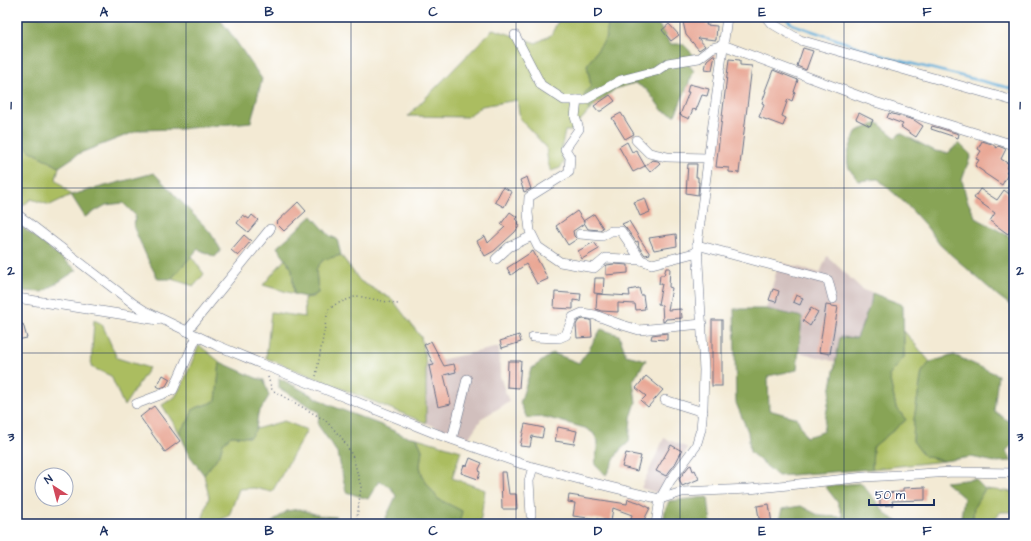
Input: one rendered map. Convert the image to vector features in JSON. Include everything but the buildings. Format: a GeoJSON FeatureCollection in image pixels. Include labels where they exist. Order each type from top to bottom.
{"type":"FeatureCollection","features":[{"type":"Feature","properties":{"kind":"street"},"geometry":{"type":"LineString","coordinates":[[656,524],[660,499],[670,481],[696,446],[701,429],[704,370],[697,249],[723,45],[728,17]]}},
{"type":"Feature","properties":{"kind":"street"},"geometry":{"type":"LineString","coordinates":[[766,17],[771,22],[800,40],[1014,102]]}},
{"type":"Feature","properties":{"kind":"street"},"geometry":{"type":"LineString","coordinates":[[515,35],[541,85],[564,100],[585,100],[622,80],[656,71],[668,62],[699,58],[712,48],[723,45],[875,102],[1014,145]]}},
{"type":"Feature","properties":{"kind":"street"},"geometry":{"type":"LineString","coordinates":[[577,100],[575,117],[579,129],[565,149],[570,157],[569,172],[529,197],[528,213],[530,230],[538,246],[560,262],[594,268],[606,258],[641,260],[652,264],[697,249],[828,280],[834,299]]}},
{"type":"Feature","properties":{"kind":"street"},"geometry":{"type":"LineString","coordinates":[[636,140],[649,153],[667,158],[708,158]]}},
{"type":"Feature","properties":{"kind":"street"},"geometry":{"type":"LineString","coordinates":[[17,214],[134,304],[197,336],[264,365],[452,440],[533,467],[660,499],[682,492],[749,489],[865,477],[954,472],[1014,473]]}},
{"type":"Feature","properties":{"kind":"street"},"geometry":{"type":"LineString","coordinates":[[187,331],[270,229]]}},
{"type":"Feature","properties":{"kind":"street"},"geometry":{"type":"LineString","coordinates":[[580,234],[602,236],[611,231],[621,231],[641,260]]}},
{"type":"Feature","properties":{"kind":"street"},"geometry":{"type":"LineString","coordinates":[[496,259],[509,247],[532,236]]}},
{"type":"Feature","properties":{"kind":"street"},"geometry":{"type":"LineString","coordinates":[[17,298],[167,321]]}},
{"type":"Feature","properties":{"kind":"street"},"geometry":{"type":"LineString","coordinates":[[533,337],[559,338],[566,335],[573,317],[582,312],[639,330],[702,324]]}},
{"type":"Feature","properties":{"kind":"street"},"geometry":{"type":"LineString","coordinates":[[136,404],[173,390],[197,336]]}},
{"type":"Feature","properties":{"kind":"street"},"geometry":{"type":"LineString","coordinates":[[452,440],[467,379]]}},
{"type":"Feature","properties":{"kind":"street"},"geometry":{"type":"LineString","coordinates":[[665,400],[703,412]]}},
{"type":"Feature","properties":{"kind":"street"},"geometry":{"type":"LineString","coordinates":[[531,515],[529,481],[533,467]]}},
{"type":"Feature","properties":{"kind":"path"},"geometry":{"type":"LineString","coordinates":[[314,385],[328,310],[336,304],[357,296],[398,304]]}},
{"type":"Feature","properties":{"kind":"path"},"geometry":{"type":"LineString","coordinates":[[264,365],[272,390],[325,420],[342,438],[353,457],[361,487],[358,518],[355,524]]}},
{"type":"Feature","properties":{"kind":"shaded area"},"geometry":{"type":"Polygon","coordinates":[[[827,256],[863,290],[872,293],[871,302],[857,338],[840,337],[836,362],[799,352],[802,317],[766,309],[779,262],[820,273],[827,256]]]}},
{"type":"Feature","properties":{"kind":"shaded area"},"geometry":{"type":"Polygon","coordinates":[[[499,347],[500,376],[509,402],[482,418],[467,440],[461,436],[426,423],[426,363],[499,347]]]}},
{"type":"Feature","properties":{"kind":"shaded area"},"geometry":{"type":"Polygon","coordinates":[[[664,438],[688,448],[660,494],[641,488],[664,438]]]}},
{"type":"Feature","properties":{"kind":"green space"},"geometry":{"type":"Polygon","coordinates":[[[17,17],[218,17],[262,79],[251,122],[180,129],[140,130],[80,153],[59,167],[29,150],[17,138],[17,17]]]}},
{"type":"Feature","properties":{"kind":"green space"},"geometry":{"type":"Polygon","coordinates":[[[560,17],[609,17],[606,38],[587,65],[591,86],[585,94],[589,111],[571,131],[565,131],[561,151],[564,163],[560,168],[551,171],[548,163],[546,147],[520,119],[517,100],[482,106],[467,117],[408,116],[493,29],[536,43],[551,35],[560,17]]]}},
{"type":"Feature","properties":{"kind":"green space"},"geometry":{"type":"Polygon","coordinates":[[[609,17],[650,17],[659,25],[670,44],[683,44],[694,55],[688,64],[694,71],[675,115],[663,111],[647,90],[635,83],[615,89],[589,111],[584,94],[591,86],[587,65],[606,38],[609,17]]]}},
{"type":"Feature","properties":{"kind":"green space"},"geometry":{"type":"Polygon","coordinates":[[[878,123],[896,138],[900,133],[935,151],[948,153],[959,143],[971,155],[962,180],[967,200],[976,218],[1014,239],[1014,308],[940,245],[926,226],[906,204],[878,179],[858,181],[849,168],[847,159],[849,149],[857,131],[878,123]]]}},
{"type":"Feature","properties":{"kind":"green space"},"geometry":{"type":"Polygon","coordinates":[[[17,138],[29,150],[59,167],[56,179],[71,195],[50,205],[31,199],[18,210],[17,209],[17,138]]]}},
{"type":"Feature","properties":{"kind":"green space"},"geometry":{"type":"Polygon","coordinates":[[[154,173],[210,232],[221,250],[215,257],[198,249],[171,279],[158,279],[134,228],[135,215],[123,203],[106,205],[85,217],[71,195],[154,173]]]}},
{"type":"Feature","properties":{"kind":"green space"},"geometry":{"type":"Polygon","coordinates":[[[312,216],[330,236],[337,239],[341,255],[323,260],[316,269],[318,293],[306,297],[294,294],[292,269],[277,247],[312,216]]]}},
{"type":"Feature","properties":{"kind":"green space"},"geometry":{"type":"Polygon","coordinates":[[[17,223],[77,270],[43,292],[17,291],[17,223]]]}},
{"type":"Feature","properties":{"kind":"green space"},"geometry":{"type":"Polygon","coordinates":[[[341,255],[360,281],[392,299],[421,337],[426,363],[426,423],[266,358],[271,312],[305,317],[304,298],[312,297],[318,293],[316,269],[323,260],[341,255]]]}},
{"type":"Feature","properties":{"kind":"green space"},"geometry":{"type":"Polygon","coordinates":[[[191,256],[204,274],[194,286],[171,279],[191,256]]]}},
{"type":"Feature","properties":{"kind":"green space"},"geometry":{"type":"Polygon","coordinates":[[[285,259],[292,269],[294,294],[263,285],[285,259]]]}},
{"type":"Feature","properties":{"kind":"green space"},"geometry":{"type":"Polygon","coordinates":[[[872,293],[903,305],[904,357],[889,376],[896,407],[906,420],[873,447],[872,469],[778,476],[750,452],[748,432],[736,403],[734,309],[766,309],[802,317],[797,370],[768,376],[769,410],[797,418],[806,437],[823,432],[840,337],[857,338],[871,302],[872,293]]]}},
{"type":"Feature","properties":{"kind":"green space"},"geometry":{"type":"Polygon","coordinates":[[[94,320],[102,324],[117,358],[149,368],[124,406],[111,376],[91,367],[94,320]]]}},
{"type":"Feature","properties":{"kind":"green space"},"geometry":{"type":"Polygon","coordinates":[[[601,329],[619,335],[626,355],[646,360],[633,381],[636,402],[631,418],[629,442],[619,451],[606,475],[595,465],[598,441],[593,433],[585,428],[545,417],[527,418],[520,403],[531,369],[553,353],[579,363],[601,329]]]}},
{"type":"Feature","properties":{"kind":"green space"},"geometry":{"type":"Polygon","coordinates":[[[904,331],[930,362],[922,372],[914,419],[913,441],[924,456],[944,461],[872,469],[873,447],[906,420],[896,407],[889,376],[904,357],[904,331]]]}},
{"type":"Feature","properties":{"kind":"green space"},"geometry":{"type":"Polygon","coordinates":[[[199,345],[220,362],[216,401],[193,409],[189,420],[179,432],[162,405],[175,397],[183,383],[199,345]]]}},
{"type":"Feature","properties":{"kind":"green space"},"geometry":{"type":"Polygon","coordinates":[[[954,355],[998,375],[994,411],[1014,425],[1014,443],[1006,451],[1012,461],[995,462],[971,457],[944,461],[924,456],[913,441],[914,419],[922,372],[930,362],[954,355]]]}},
{"type":"Feature","properties":{"kind":"green space"},"geometry":{"type":"Polygon","coordinates":[[[220,362],[264,380],[269,396],[258,414],[256,429],[250,437],[231,436],[223,443],[220,454],[204,475],[190,456],[179,432],[189,420],[193,409],[216,401],[220,362]]]}},
{"type":"Feature","properties":{"kind":"green space"},"geometry":{"type":"Polygon","coordinates":[[[279,378],[332,406],[405,436],[417,438],[422,450],[420,466],[423,478],[438,499],[462,511],[459,524],[383,524],[396,496],[391,488],[379,481],[368,499],[346,492],[338,454],[318,425],[319,412],[279,388],[279,378]]]}},
{"type":"Feature","properties":{"kind":"green space"},"geometry":{"type":"Polygon","coordinates":[[[284,421],[307,430],[272,492],[254,488],[239,489],[229,516],[211,524],[201,524],[209,497],[204,475],[220,454],[223,443],[231,436],[250,437],[256,429],[284,421]]]}},
{"type":"Feature","properties":{"kind":"green space"},"geometry":{"type":"Polygon","coordinates":[[[417,438],[461,451],[452,478],[485,490],[480,524],[459,524],[462,511],[438,499],[423,478],[420,466],[422,450],[417,438]]]}},
{"type":"Feature","properties":{"kind":"green space"},"geometry":{"type":"Polygon","coordinates":[[[975,479],[985,489],[974,507],[972,524],[912,524],[960,523],[964,498],[945,482],[975,479]]]}},
{"type":"Feature","properties":{"kind":"green space"},"geometry":{"type":"Polygon","coordinates":[[[861,483],[888,516],[902,524],[778,524],[782,509],[801,506],[820,516],[843,517],[838,503],[825,486],[861,483]]]}},
{"type":"Feature","properties":{"kind":"green space"},"geometry":{"type":"Polygon","coordinates":[[[985,489],[1014,492],[1014,512],[1001,512],[989,524],[972,524],[974,507],[985,489]]]}},
{"type":"Feature","properties":{"kind":"green space"},"geometry":{"type":"Polygon","coordinates":[[[708,497],[711,524],[663,524],[665,511],[669,501],[708,497]]]}},
{"type":"Feature","properties":{"kind":"green space"},"geometry":{"type":"Polygon","coordinates":[[[299,509],[321,516],[336,517],[334,524],[269,524],[287,511],[299,509]]]}},
{"type":"Feature","properties":{"kind":"waterway"},"geometry":{"type":"LineString","coordinates":[[785,17],[792,24],[893,59],[1014,89]]}}]}
